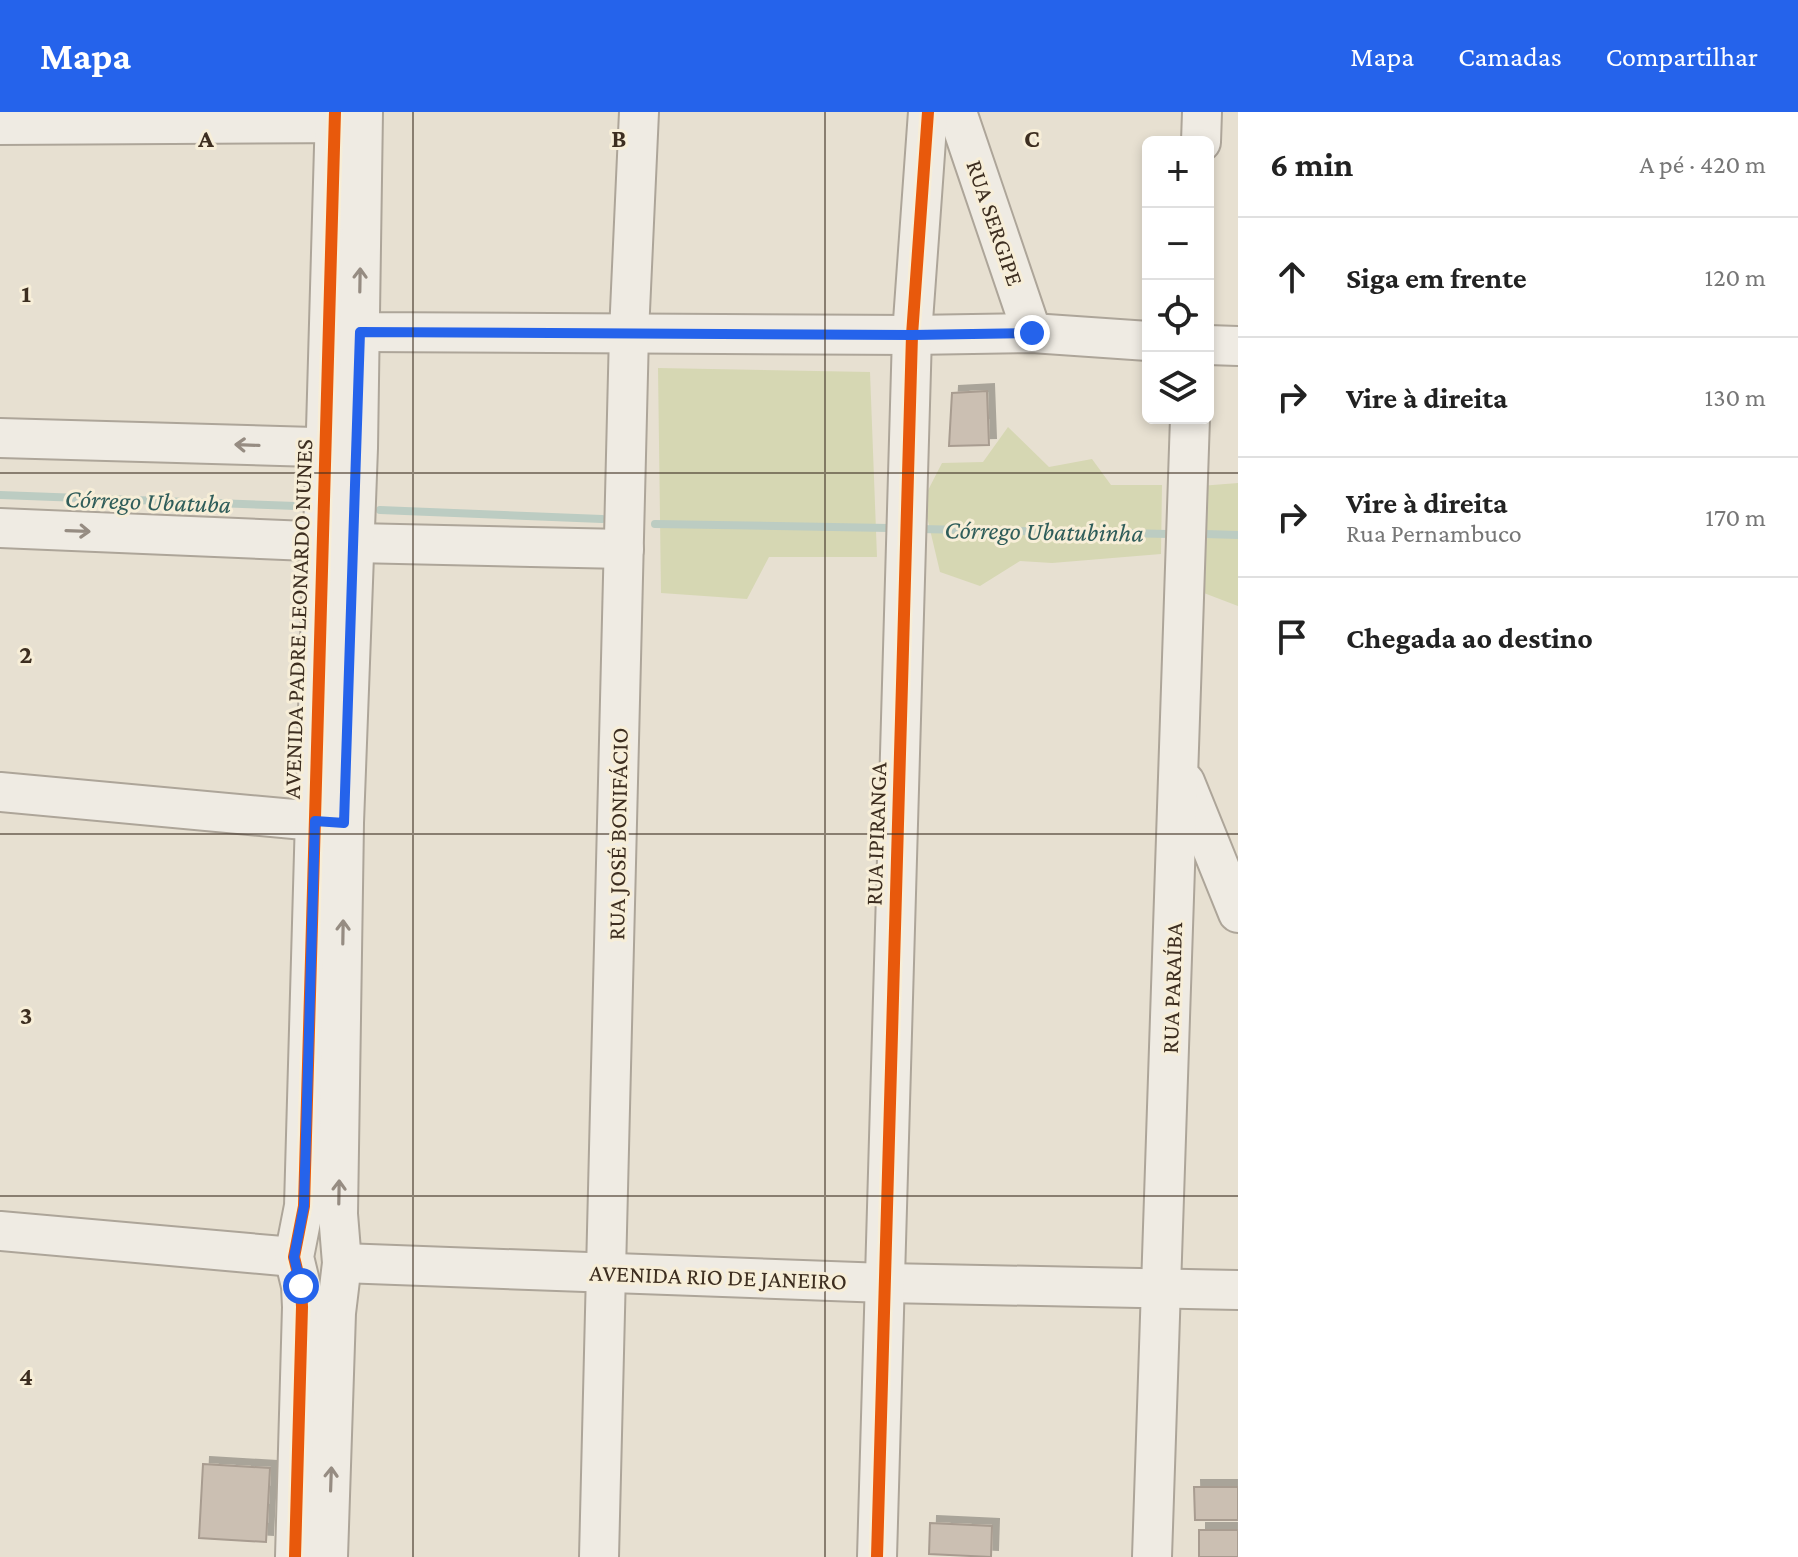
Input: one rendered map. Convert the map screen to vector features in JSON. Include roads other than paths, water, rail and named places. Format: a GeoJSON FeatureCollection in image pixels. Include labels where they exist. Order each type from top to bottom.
{"type":"FeatureCollection","features":[{"type":"Feature","properties":{"kind":"street","name":"RUA JOSÉ BONIFÁCIO"},"geometry":{"type":"LineString","coordinates":[[599,1557],[629,333],[639,112]]}},
{"type":"Feature","properties":{"kind":"street","name":"RUA IPIRANGA"},"geometry":{"type":"LineString","coordinates":[[877,1557],[912,335],[928,112]]}},
{"type":"Feature","properties":{"kind":"street","name":"RUA SERGIPE"},"geometry":{"type":"LineString","coordinates":[[957,112],[1032,333]]}},
{"type":"Feature","properties":{"kind":"street"},"geometry":{"type":"LineString","coordinates":[[1201,136],[1202,112]]}},
{"type":"Feature","properties":{"kind":"street"},"geometry":{"type":"LineString","coordinates":[[0,125],[348,117]]}},
{"type":"Feature","properties":{"kind":"street","name":"AVENIDA PADRE LEONARDO NUNES"},"geometry":{"type":"LineString","coordinates":[[295,1557],[302,1307],[294,1257],[304,1206],[330,822],[342,448],[348,117]]}},
{"type":"Feature","properties":{"kind":"street"},"geometry":{"type":"LineString","coordinates":[[344,330],[912,335],[1032,333],[1142,341]]}},
{"type":"Feature","properties":{"kind":"street"},"geometry":{"type":"LineString","coordinates":[[1214,345],[1238,346]]}},
{"type":"Feature","properties":{"kind":"street","name":"RUA PARAÍBA"},"geometry":{"type":"LineString","coordinates":[[1152,1557],[1190,424]]}},
{"type":"Feature","properties":{"kind":"street"},"geometry":{"type":"LineString","coordinates":[[0,438],[342,448]]}},
{"type":"Feature","properties":{"kind":"street"},"geometry":{"type":"LineString","coordinates":[[0,528],[339,542],[624,549]]}},
{"type":"Feature","properties":{"kind":"street"},"geometry":{"type":"LineString","coordinates":[[1179,768],[1238,913]]}},
{"type":"Feature","properties":{"kind":"street"},"geometry":{"type":"LineString","coordinates":[[0,792],[330,822]]}},
{"type":"Feature","properties":{"kind":"street","name":"AVENIDA PADRE LEONARDO NUNES"},"geometry":{"type":"LineString","coordinates":[[328,1557],[336,1313],[342,1263],[338,1214],[330,822]]}},
{"type":"Feature","properties":{"kind":"street"},"geometry":{"type":"LineString","coordinates":[[0,1231],[294,1257],[308,1245],[320,1242],[333,1249],[342,1263]]}},
{"type":"Feature","properties":{"kind":"street","name":"AVENIDA RIO DE JANEIRO"},"geometry":{"type":"LineString","coordinates":[[342,1263],[885,1283],[1238,1290]]}},
{"type":"Feature","properties":{"kind":"waterway","name":"Córrego Ubatuba"},"geometry":{"type":"LineString","coordinates":[[0,495],[296,506]]}},
{"type":"Feature","properties":{"kind":"waterway","name":"Córrego Ubatuba"},"geometry":{"type":"LineString","coordinates":[[380,510],[602,519]]}},
{"type":"Feature","properties":{"kind":"waterway","name":"Córrego Ubatuba"},"geometry":{"type":"LineString","coordinates":[[655,524],[889,528]]}},
{"type":"Feature","properties":{"kind":"waterway","name":"Córrego Ubatubinha"},"geometry":{"type":"LineString","coordinates":[[919,529],[1169,534]]}},
{"type":"Feature","properties":{"kind":"waterway","name":"Córrego Ubatubinha"},"geometry":{"type":"LineString","coordinates":[[1205,534],[1238,535]]}}]}
